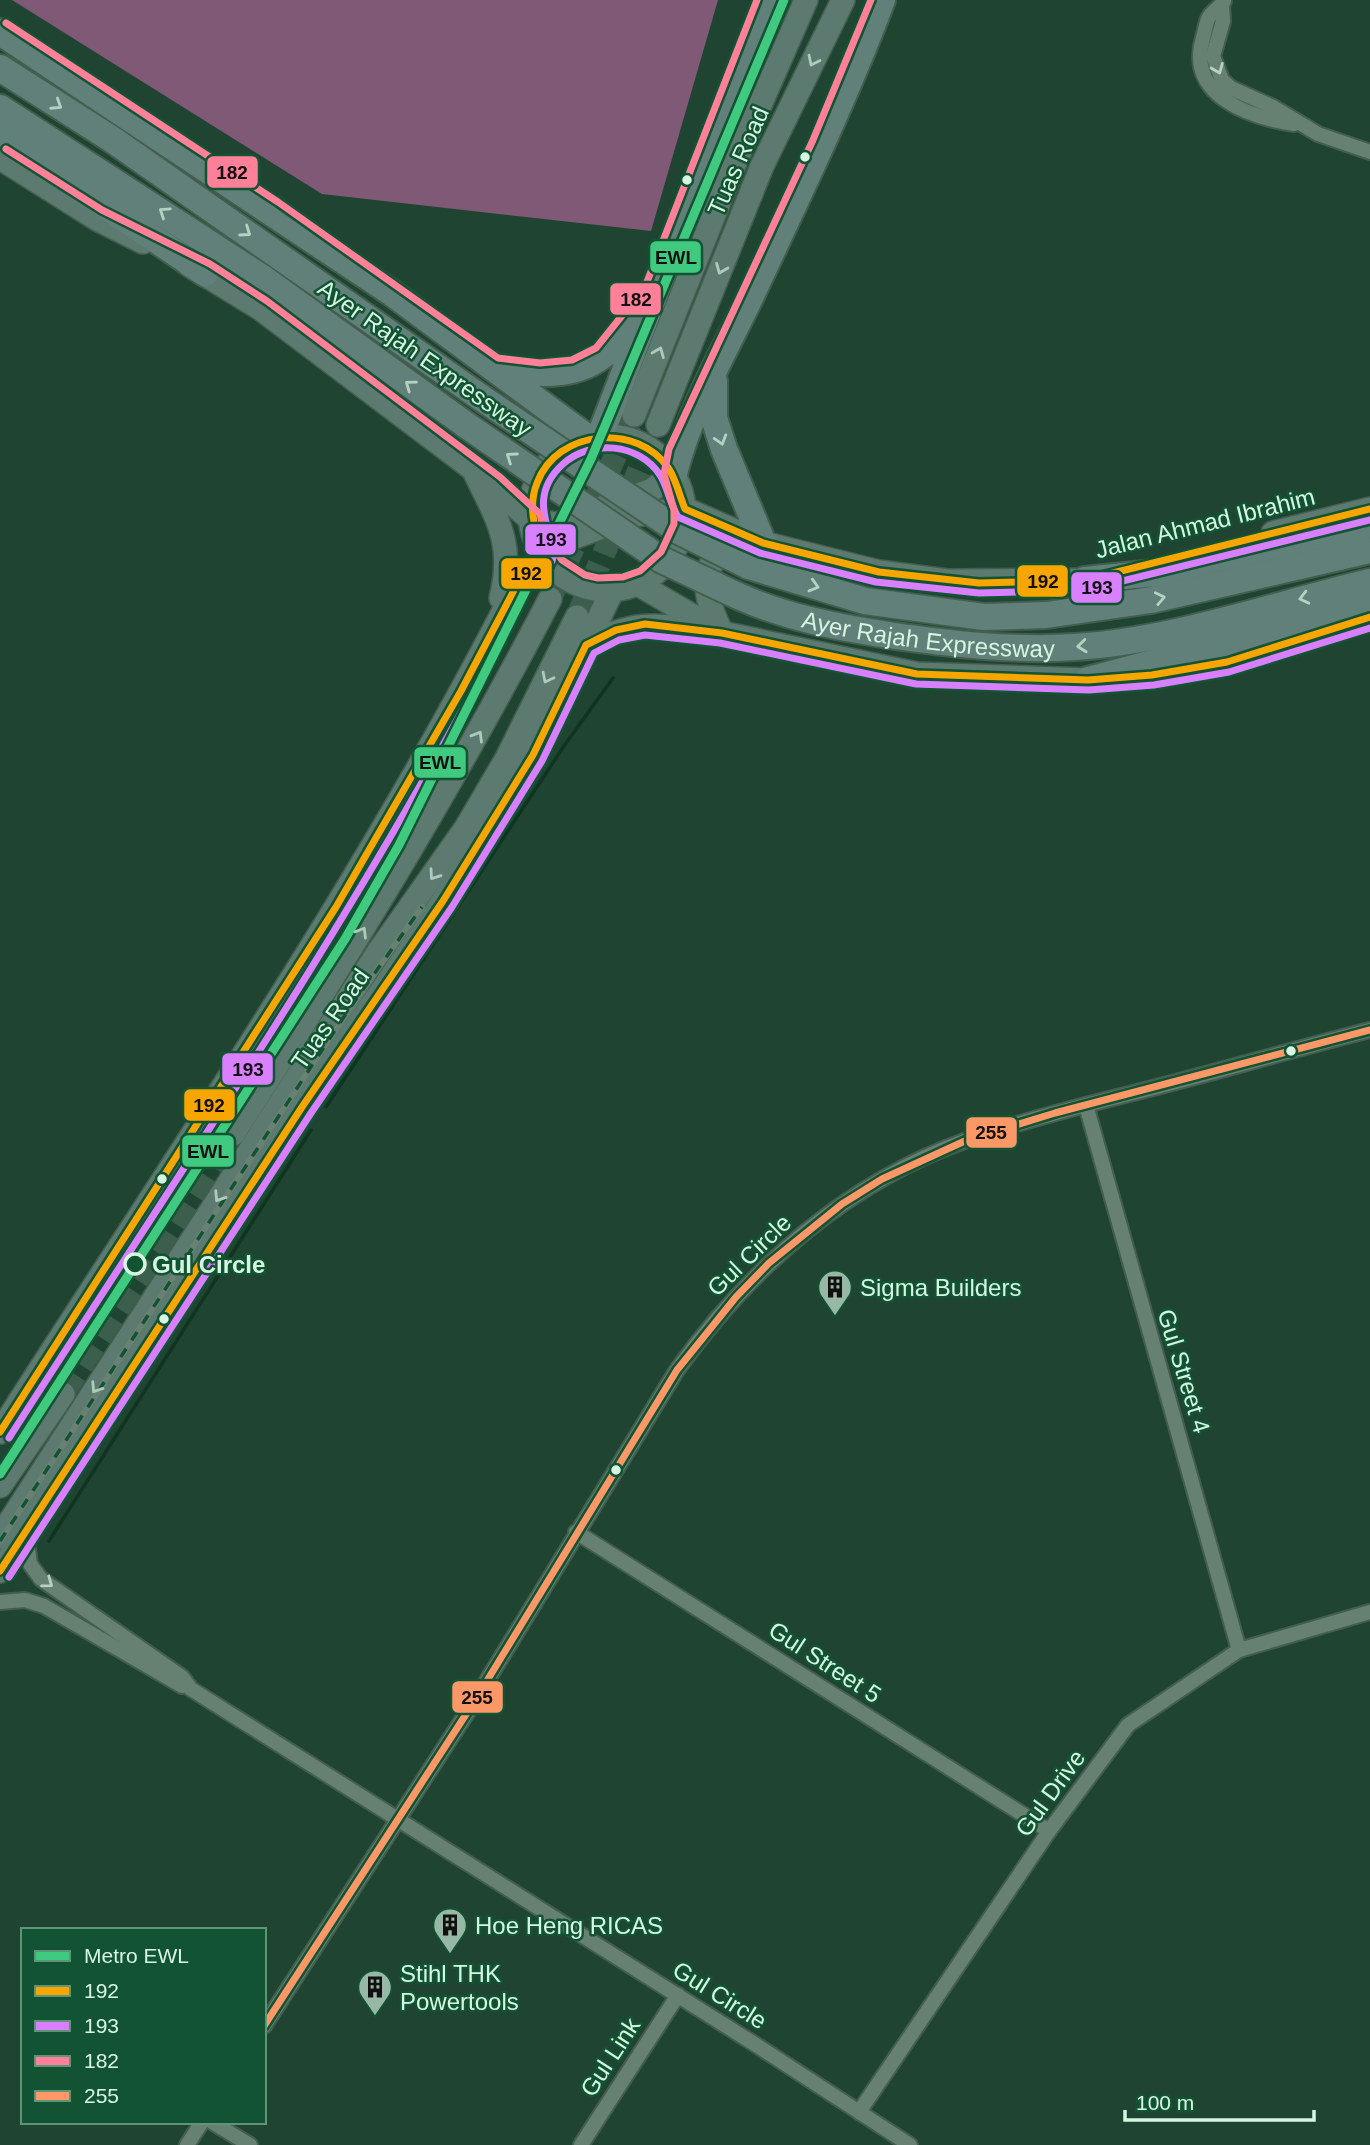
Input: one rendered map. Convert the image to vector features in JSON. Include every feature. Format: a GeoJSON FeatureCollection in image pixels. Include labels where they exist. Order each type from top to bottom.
{"type":"FeatureCollection","features":[{"type":"Feature","properties":{"kind":"highway"},"geometry":{"type":"LineString","coordinates":[[0,32],[272,211],[594,437],[654,292],[768,0]]}},
{"type":"Feature","properties":{"kind":"highway"},"geometry":{"type":"LineString","coordinates":[[674,473],[679,452],[714,372],[822,144],[882,0]]}},
{"type":"Feature","properties":{"kind":"highway","name":"Ayer Rajah Expressway"},"geometry":{"type":"LineString","coordinates":[[0,68],[113,140],[483,399],[668,524],[749,566],[865,600],[984,617],[1046,615],[1151,600],[1370,550]]}},
{"type":"Feature","properties":{"kind":"highway","name":"Ayer Rajah Expressway"},"geometry":{"type":"LineString","coordinates":[[0,108],[264,279],[466,425],[662,560],[761,607],[834,627],[995,647],[1076,647],[1166,634],[1370,582]]}},
{"type":"Feature","properties":{"kind":"highway"},"geometry":{"type":"LineString","coordinates":[[0,134],[205,272]]}},
{"type":"Feature","properties":{"kind":"highway"},"geometry":{"type":"LineString","coordinates":[[494,368],[540,374],[575,370],[603,356],[654,292]]}},
{"type":"Feature","properties":{"kind":"highway"},"geometry":{"type":"LineString","coordinates":[[714,372],[714,418],[747,512],[763,543]]}},
{"type":"Feature","properties":{"kind":"highway"},"geometry":{"type":"LineString","coordinates":[[1085,580],[1153,573],[1370,524]]}},
{"type":"Feature","properties":{"kind":"highway"},"geometry":{"type":"LineString","coordinates":[[1088,680],[1261,634],[1370,600]]}},
{"type":"Feature","properties":{"kind":"main road","name":"Tuas Road"},"geometry":{"type":"LineString","coordinates":[[634,415],[736,160],[806,0]]}},
{"type":"Feature","properties":{"kind":"main road","name":"Tuas Road"},"geometry":{"type":"LineString","coordinates":[[658,425],[762,166],[843,0]]}},
{"type":"Feature","properties":{"kind":"main road"},"geometry":{"type":"LineString","coordinates":[[0,158],[97,219],[205,272],[261,309],[473,469],[531,520],[557,524],[652,490],[674,473]]}},
{"type":"Feature","properties":{"kind":"main road"},"geometry":{"type":"LineString","coordinates":[[594,437],[622,437],[643,444],[661,457],[674,473],[685,509],[684,527],[670,558],[659,570],[636,583],[613,589],[581,585],[554,568],[543,556],[531,520],[535,485],[544,469],[571,445],[594,437]]}},
{"type":"Feature","properties":{"kind":"main road"},"geometry":{"type":"LineString","coordinates":[[473,469],[506,545],[508,572],[485,648]]}},
{"type":"Feature","properties":{"kind":"main road"},"geometry":{"type":"LineString","coordinates":[[0,1432],[279,999],[414,779],[519,581],[543,556],[567,540],[634,515],[685,509]]}},
{"type":"Feature","properties":{"kind":"main road","name":"Jalan Ahmad Ibrahim"},"geometry":{"type":"LineString","coordinates":[[685,509],[763,543],[879,572],[947,581],[1085,580],[1370,509]]}},
{"type":"Feature","properties":{"kind":"main road"},"geometry":{"type":"LineString","coordinates":[[722,633],[709,607],[709,570],[714,560],[738,548],[763,543]]}},
{"type":"Feature","properties":{"kind":"main road"},"geometry":{"type":"LineString","coordinates":[[636,583],[722,633]]}},
{"type":"Feature","properties":{"kind":"main road","name":"Tuas Road"},"geometry":{"type":"LineString","coordinates":[[0,1571],[302,1107],[451,890],[533,755],[613,589]]}},
{"type":"Feature","properties":{"kind":"main road","name":"Tuas Road"},"geometry":{"type":"LineString","coordinates":[[233,1134],[351,951],[484,726],[550,599]]}},
{"type":"Feature","properties":{"kind":"main road","name":"Tuas Road"},"geometry":{"type":"LineString","coordinates":[[0,1537],[377,954],[466,828],[506,758],[577,617]]}},
{"type":"Feature","properties":{"kind":"main road"},"geometry":{"type":"LineString","coordinates":[[586,645],[616,630],[645,624],[722,633],[917,674],[1088,680],[1152,675],[1227,662],[1370,617]]}},
{"type":"Feature","properties":{"kind":"main road"},"geometry":{"type":"LineString","coordinates":[[0,1486],[9,1464],[64,1394]]}},
{"type":"Feature","properties":{"kind":"street"},"geometry":{"type":"LineString","coordinates":[[1223,2],[1209,17],[1199,51],[1200,68],[1213,91],[1224,101],[1268,120],[1298,125],[1370,152]]}},
{"type":"Feature","properties":{"kind":"street","name":"Gul Circle"},"geometry":{"type":"LineString","coordinates":[[396,1819],[474,1702],[677,1370],[703,1334],[782,1251],[821,1219],[862,1191],[909,1165],[965,1141],[1086,1105],[1370,1030]]}},
{"type":"Feature","properties":{"kind":"street","name":"Gul Street 4"},"geometry":{"type":"LineString","coordinates":[[1086,1105],[1239,1650]]}},
{"type":"Feature","properties":{"kind":"street","name":"Gul Circle"},"geometry":{"type":"LineString","coordinates":[[29,1524],[25,1540],[27,1555],[41,1579],[182,1677],[191,1689]]}},
{"type":"Feature","properties":{"kind":"street","name":"Gul Street 5"},"geometry":{"type":"LineString","coordinates":[[576,1532],[1049,1831]]}},
{"type":"Feature","properties":{"kind":"street","name":"Gul Circle"},"geometry":{"type":"LineString","coordinates":[[0,1602],[25,1600],[44,1605],[177,1685],[191,1689],[678,1995],[910,2145]]}},
{"type":"Feature","properties":{"kind":"street","name":"Gul Drive"},"geometry":{"type":"LineString","coordinates":[[859,2112],[1049,1831],[1128,1725],[1239,1650],[1370,1612]]}},
{"type":"Feature","properties":{"kind":"street"},"geometry":{"type":"LineString","coordinates":[[266,2023],[396,1819]]}},
{"type":"Feature","properties":{"kind":"street","name":"Gul Link"},"geometry":{"type":"LineString","coordinates":[[581,2145],[678,1995]]}},
{"type":"Feature","properties":{"kind":"street"},"geometry":{"type":"LineString","coordinates":[[187,2145],[201,2124]]}},
{"type":"Feature","properties":{"kind":"street"},"geometry":{"type":"LineString","coordinates":[[215,2124],[250,2145]]}},
{"type":"Feature","properties":{"kind":"shaded area"},"geometry":{"type":"Polygon","coordinates":[[[12,0],[718,0],[651,231],[322,194],[12,0]]]}},
{"type":"Feature","properties":{"kind":"waterway"},"geometry":{"type":"LineString","coordinates":[[326,1107],[564,746],[613,678]]}},
{"type":"Feature","properties":{"kind":"waterway"},"geometry":{"type":"LineString","coordinates":[[49,1541],[311,1130]]}},
{"type":"Feature","properties":{"kind":"tunnel"},"geometry":{"type":"LineString","coordinates":[[550,599],[634,415]]}},
{"type":"Feature","properties":{"kind":"tunnel"},"geometry":{"type":"LineString","coordinates":[[577,617],[658,425]]}},
{"type":"Feature","properties":{"kind":"tunnel"},"geometry":{"type":"LineString","coordinates":[[63,1394],[233,1134]]}},
{"type":"Feature","properties":{"kind":"railway"},"geometry":{"type":"LineString","coordinates":[[0,1541],[349,1009],[422,907]]}},
{"type":"Feature","properties":{"kind":"metro line","name":"EWL"},"geometry":{"type":"LineString","coordinates":[[0,1474],[345,939],[399,845],[591,459],[784,0]]}},
{"type":"Feature","properties":{"kind":"transit line","name":"182"},"geometry":{"type":"LineString","coordinates":[[6,23],[278,202],[498,358],[540,363],[572,360],[596,348],[645,287],[757,0]]}},
{"type":"Feature","properties":{"kind":"transit line","name":"182"},"geometry":{"type":"LineString","coordinates":[[6,149],[102,210],[210,264],[267,301],[500,477],[540,514],[545,535],[562,560],[585,575],[598,578],[623,577],[640,571],[661,552],[674,524],[674,510],[664,474],[669,449],[813,140],[871,0]]}},
{"type":"Feature","properties":{"kind":"transit line","name":"192"},"geometry":{"type":"LineString","coordinates":[[0,1432],[336,907],[461,691],[519,581],[543,556],[534,520],[534,492],[547,465],[562,451],[579,442],[599,438],[638,444],[655,454],[669,469],[685,509],[763,543],[879,572],[979,583],[1085,580],[1370,509]]}},
{"type":"Feature","properties":{"kind":"transit line","name":"193"},"geometry":{"type":"LineString","coordinates":[[9,1438],[321,953],[438,754],[526,589],[550,565],[553,552],[543,506],[545,492],[551,478],[574,456],[600,448],[614,448],[640,456],[660,475],[678,517],[760,553],[876,582],[979,593],[1086,590],[1370,520]]}},
{"type":"Feature","properties":{"kind":"transit line","name":"192"},"geometry":{"type":"LineString","coordinates":[[0,1571],[302,1107],[443,901],[533,755],[586,645],[616,630],[645,624],[722,633],[917,674],[1088,680],[1152,675],[1227,662],[1370,617]]}},
{"type":"Feature","properties":{"kind":"transit line","name":"193"},"geometry":{"type":"LineString","coordinates":[[9,1577],[311,1113],[452,907],[542,761],[594,653],[619,640],[645,635],[720,643],[916,684],[1089,690],[1154,685],[1229,672],[1370,628]]}},
{"type":"Feature","properties":{"kind":"transit line","name":"255"},"geometry":{"type":"LineString","coordinates":[[266,2023],[474,1702],[677,1370],[736,1297],[769,1263],[842,1204],[882,1179],[967,1140],[1055,1113],[1370,1030]]}},
{"type":"Feature","properties":{"kind":"place","name":"Gul Circle"},"geometry":{"type":"Point","coordinates":[135,1264]}},
{"type":"Feature","properties":{"kind":"place","name":"Sigma Builders"},"geometry":{"type":"Point","coordinates":[835,1317]}},
{"type":"Feature","properties":{"kind":"place","name":"Hoe Heng RICAS"},"geometry":{"type":"Point","coordinates":[450,1955]}},
{"type":"Feature","properties":{"kind":"place","name":"Stihl THK Powertools"},"geometry":{"type":"Point","coordinates":[375,2017]}}]}
